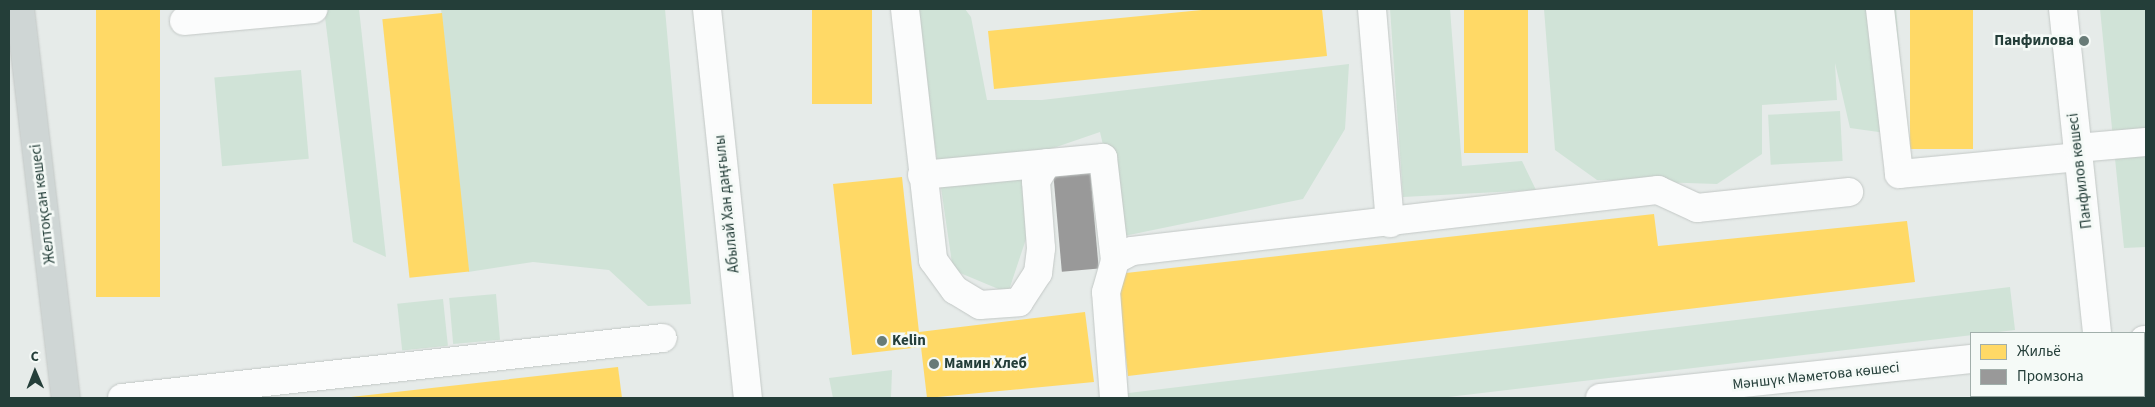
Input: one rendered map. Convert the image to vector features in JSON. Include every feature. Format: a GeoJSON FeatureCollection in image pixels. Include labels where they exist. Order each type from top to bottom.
{"type":"FeatureCollection","features":[{"type":"Feature","properties":{"kind":"main road","name":"Желтоқсан көшесі"},"geometry":{"type":"LineString","coordinates":[[20,9],[66,398]]}},
{"type":"Feature","properties":{"kind":"street"},"geometry":{"type":"LineString","coordinates":[[184,22],[313,9]]}},
{"type":"Feature","properties":{"kind":"street","name":"Абылай Хан даңғылы"},"geometry":{"type":"LineString","coordinates":[[707,9],[748,398]]}},
{"type":"Feature","properties":{"kind":"street"},"geometry":{"type":"LineString","coordinates":[[905,9],[922,175],[933,260],[955,290],[980,305],[1019,302],[1038,273],[1041,248],[1036,181],[1047,163]]}},
{"type":"Feature","properties":{"kind":"street"},"geometry":{"type":"LineString","coordinates":[[1372,9],[1390,223]]}},
{"type":"Feature","properties":{"kind":"street"},"geometry":{"type":"LineString","coordinates":[[1880,9],[1899,174],[2146,142]]}},
{"type":"Feature","properties":{"kind":"street","name":"Панфилов көшесі"},"geometry":{"type":"LineString","coordinates":[[2062,9],[2097,332]]}},
{"type":"Feature","properties":{"kind":"street"},"geometry":{"type":"LineString","coordinates":[[922,175],[1103,158],[1115,260],[1106,292],[1114,398]]}},
{"type":"Feature","properties":{"kind":"street"},"geometry":{"type":"LineString","coordinates":[[1115,260],[1132,251],[1390,223],[1658,190],[1697,208],[1849,192]]}},
{"type":"Feature","properties":{"kind":"street"},"geometry":{"type":"LineString","coordinates":[[122,398],[663,338]]}},
{"type":"Feature","properties":{"kind":"street","name":"Мәншүк Мәметова көшесі"},"geometry":{"type":"LineString","coordinates":[[1600,398],[1970,359]]}},
{"type":"Feature","properties":{"kind":"green space"},"geometry":{"type":"Polygon","coordinates":[[[324,9],[359,9],[386,257],[353,242],[324,9]]]}},
{"type":"Feature","properties":{"kind":"green space"},"geometry":{"type":"Polygon","coordinates":[[[441,9],[665,9],[691,304],[648,306],[609,270],[533,262],[468,272],[441,9]]]}},
{"type":"Feature","properties":{"kind":"green space"},"geometry":{"type":"Polygon","coordinates":[[[915,9],[965,9],[971,17],[987,100],[1042,100],[1349,64],[1345,129],[1303,199],[1124,236],[1100,132],[1033,155],[1026,239],[1008,293],[953,270],[915,9]]]}},
{"type":"Feature","properties":{"kind":"green space"},"geometry":{"type":"Polygon","coordinates":[[[1390,9],[1450,9],[1462,166],[1522,161],[1536,190],[1403,197],[1390,9]]]}},
{"type":"Feature","properties":{"kind":"green space"},"geometry":{"type":"Polygon","coordinates":[[[1544,9],[1896,9],[1907,136],[1850,128],[1835,63],[1837,100],[1762,105],[1762,154],[1717,184],[1597,180],[1555,150],[1544,9]]]}},
{"type":"Feature","properties":{"kind":"green space"},"geometry":{"type":"Polygon","coordinates":[[[2100,9],[2146,9],[2146,247],[2124,248],[2100,9]]]}},
{"type":"Feature","properties":{"kind":"green space"},"geometry":{"type":"Polygon","coordinates":[[[301,70],[309,159],[222,166],[214,78],[301,70]]]}},
{"type":"Feature","properties":{"kind":"green space"},"geometry":{"type":"Polygon","coordinates":[[[1840,111],[1843,161],[1771,165],[1768,115],[1840,111]]]}},
{"type":"Feature","properties":{"kind":"green space"},"geometry":{"type":"Polygon","coordinates":[[[2010,287],[2015,330],[1970,332],[1970,335],[1440,398],[1087,398],[2010,287]]]}},
{"type":"Feature","properties":{"kind":"green space"},"geometry":{"type":"Polygon","coordinates":[[[496,294],[500,340],[453,344],[449,298],[496,294]]]}},
{"type":"Feature","properties":{"kind":"green space"},"geometry":{"type":"Polygon","coordinates":[[[443,299],[448,346],[402,351],[397,304],[443,299]]]}},
{"type":"Feature","properties":{"kind":"green space"},"geometry":{"type":"Polygon","coordinates":[[[892,370],[891,398],[833,398],[829,378],[892,370]]]}},
{"type":"Feature","properties":{"kind":"building: Жильё"},"geometry":{"type":"Polygon","coordinates":[[[96,9],[160,9],[160,297],[96,297],[96,9]]]}},
{"type":"Feature","properties":{"kind":"building: Жильё"},"geometry":{"type":"Polygon","coordinates":[[[812,9],[872,9],[872,104],[812,104],[812,9]]]}},
{"type":"Feature","properties":{"kind":"building: Жильё"},"geometry":{"type":"Polygon","coordinates":[[[1212,9],[1322,9],[1327,56],[994,89],[988,31],[1212,9]]]}},
{"type":"Feature","properties":{"kind":"building: Жильё"},"geometry":{"type":"Polygon","coordinates":[[[1464,9],[1528,9],[1528,153],[1464,153],[1464,9]]]}},
{"type":"Feature","properties":{"kind":"building: Жильё"},"geometry":{"type":"Polygon","coordinates":[[[1910,9],[1973,9],[1973,149],[1910,149],[1910,9]]]}},
{"type":"Feature","properties":{"kind":"building: Жильё"},"geometry":{"type":"Polygon","coordinates":[[[442,13],[469,272],[410,278],[382,19],[442,13]]]}},
{"type":"Feature","properties":{"kind":"building: Жильё"},"geometry":{"type":"Polygon","coordinates":[[[902,177],[919,332],[1085,312],[1094,382],[927,398],[921,347],[852,355],[833,184],[902,177]]]}},
{"type":"Feature","properties":{"kind":"building: Жильё"},"geometry":{"type":"Polygon","coordinates":[[[1654,214],[1658,246],[1907,221],[1915,282],[1128,376],[1117,274],[1654,214]]]}},
{"type":"Feature","properties":{"kind":"building: Жильё"},"geometry":{"type":"Polygon","coordinates":[[[618,367],[622,398],[351,398],[351,397],[618,367]]]}},
{"type":"Feature","properties":{"kind":"building: Промзона"},"geometry":{"type":"Polygon","coordinates":[[[1090,169],[1099,269],[1062,272],[1053,172],[1090,169]]]}},
{"type":"Feature","properties":{"kind":"place","name":"Панфилова"},"geometry":{"type":"Point","coordinates":[2084,41]}},
{"type":"Feature","properties":{"kind":"place","name":"Kelin"},"geometry":{"type":"Point","coordinates":[882,341]}},
{"type":"Feature","properties":{"kind":"place","name":"Мамин Хлеб"},"geometry":{"type":"Point","coordinates":[934,364]}}]}
